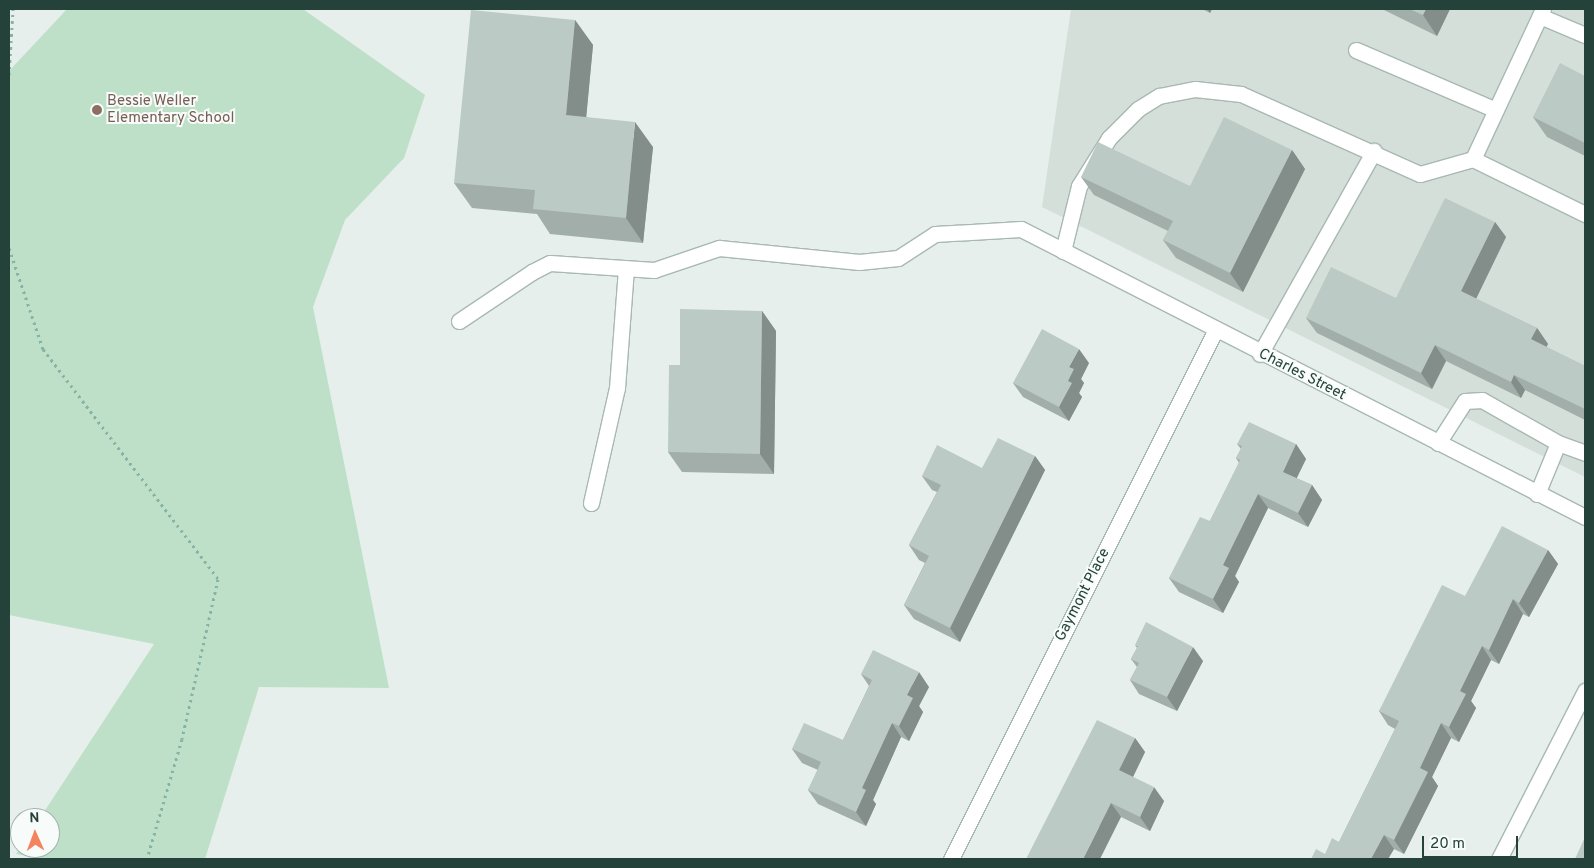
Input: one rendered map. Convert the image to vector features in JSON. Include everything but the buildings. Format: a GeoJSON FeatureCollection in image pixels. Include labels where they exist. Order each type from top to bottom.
{"type":"FeatureCollection","features":[{"type":"Feature","properties":{"kind":"street"},"geometry":{"type":"LineString","coordinates":[[1473,159],[1541,12],[1585,35]]}},
{"type":"Feature","properties":{"kind":"street"},"geometry":{"type":"LineString","coordinates":[[1356,50],[1496,110]]}},
{"type":"Feature","properties":{"kind":"street"},"geometry":{"type":"LineString","coordinates":[[1062,251],[1079,186],[1088,168],[1122,123],[1159,96],[1194,89],[1241,94],[1374,151],[1420,174],[1473,159],[1585,214]]}},
{"type":"Feature","properties":{"kind":"street"},"geometry":{"type":"LineString","coordinates":[[1260,354],[1374,151]]}},
{"type":"Feature","properties":{"kind":"street","name":"Charles Street"},"geometry":{"type":"LineString","coordinates":[[626,268],[654,270],[719,248],[859,262],[898,258],[935,234],[1020,229],[1260,354],[1585,517]]}},
{"type":"Feature","properties":{"kind":"street"},"geometry":{"type":"LineString","coordinates":[[459,321],[532,272],[550,263],[626,268],[617,388],[591,503]]}},
{"type":"Feature","properties":{"kind":"street","name":"Gaymont Place"},"geometry":{"type":"LineString","coordinates":[[952,859],[1215,331]]}},
{"type":"Feature","properties":{"kind":"street"},"geometry":{"type":"LineString","coordinates":[[1438,443],[1465,401],[1482,400],[1558,443],[1585,453]]}},
{"type":"Feature","properties":{"kind":"street"},"geometry":{"type":"LineString","coordinates":[[1537,494],[1558,443]]}},
{"type":"Feature","properties":{"kind":"street"},"geometry":{"type":"LineString","coordinates":[[1499,859],[1585,691]]}},
{"type":"Feature","properties":{"kind":"path"},"geometry":{"type":"LineString","coordinates":[[9,75],[13,9]]}},
{"type":"Feature","properties":{"kind":"path"},"geometry":{"type":"LineString","coordinates":[[9,248],[43,349],[218,579],[182,739],[147,859]]}},
{"type":"Feature","properties":{"kind":"shaded area"},"geometry":{"type":"Polygon","coordinates":[[[1071,9],[1585,9],[1585,477],[1042,207],[1071,9]]]}},
{"type":"Feature","properties":{"kind":"green space"},"geometry":{"type":"Polygon","coordinates":[[[67,9],[303,9],[425,95],[404,158],[345,220],[313,307],[389,688],[259,687],[205,859],[38,858],[60,858],[60,808],[47,808],[154,644],[9,615],[9,71],[67,9]]]}},
{"type":"Feature","properties":{"kind":"place","name":"Bessie Weller Elementary School"},"geometry":{"type":"Point","coordinates":[97,110]}}]}
